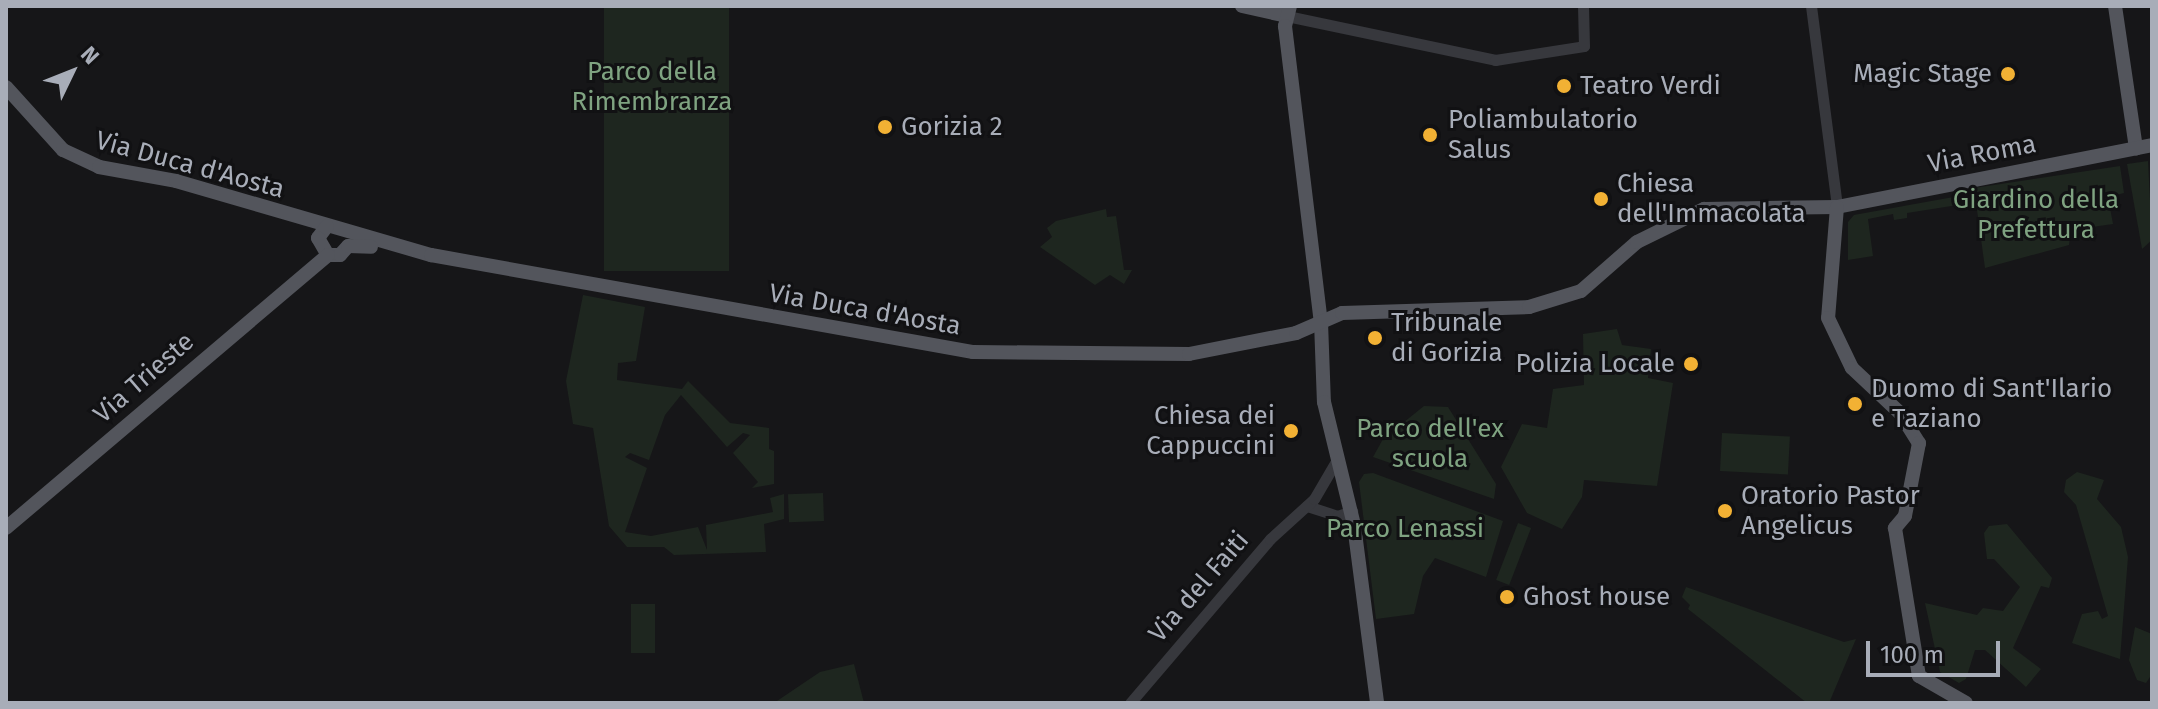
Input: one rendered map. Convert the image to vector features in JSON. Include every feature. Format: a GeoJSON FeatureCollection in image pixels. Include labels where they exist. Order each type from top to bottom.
{"type":"FeatureCollection","features":[{"type":"Feature","properties":{"kind":"main road"},"geometry":{"type":"LineString","coordinates":[[1242,6],[1289,11],[1321,322],[1324,402],[1352,511],[1377,703]]}},
{"type":"Feature","properties":{"kind":"main road"},"geometry":{"type":"LineString","coordinates":[[2115,6],[2136,148]]}},
{"type":"Feature","properties":{"kind":"main road","name":"Via Duca d'Aosta"},"geometry":{"type":"LineString","coordinates":[[6,87],[63,150],[99,167],[176,181],[324,229],[340,225],[348,240]]}},
{"type":"Feature","properties":{"kind":"main road","name":"Via Roma"},"geometry":{"type":"LineString","coordinates":[[1606,269],[1655,231],[1704,209],[1837,207],[2152,145]]}},
{"type":"Feature","properties":{"kind":"main road"},"geometry":{"type":"LineString","coordinates":[[1837,207],[1828,318],[1852,368],[1900,413],[1919,443],[1905,516],[1895,528],[1919,676],[1966,703]]}},
{"type":"Feature","properties":{"kind":"main road"},"geometry":{"type":"LineString","coordinates":[[324,229],[324,252]]}},
{"type":"Feature","properties":{"kind":"main road","name":"Via Duca d'Aosta"},"geometry":{"type":"LineString","coordinates":[[348,240],[973,352],[1189,354],[1296,333],[1342,313],[1529,307],[1581,291],[1606,269]]}},
{"type":"Feature","properties":{"kind":"main road","name":"Via Duca d'Aosta"},"geometry":{"type":"LineString","coordinates":[[324,252],[340,255],[348,240]]}},
{"type":"Feature","properties":{"kind":"main road","name":"Via Trieste"},"geometry":{"type":"LineString","coordinates":[[6,528],[324,252]]}},
{"type":"Feature","properties":{"kind":"street"},"geometry":{"type":"LineString","coordinates":[[1289,11],[1495,60],[1584,46],[1583,6]]}},
{"type":"Feature","properties":{"kind":"street"},"geometry":{"type":"LineString","coordinates":[[1811,6],[1837,207]]}},
{"type":"Feature","properties":{"kind":"street"},"geometry":{"type":"LineString","coordinates":[[1311,503],[1341,470]]}},
{"type":"Feature","properties":{"kind":"street"},"geometry":{"type":"LineString","coordinates":[[1311,503],[1341,470]]}},
{"type":"Feature","properties":{"kind":"street"},"geometry":{"type":"LineString","coordinates":[[1311,503],[1337,516],[1352,511]]}},
{"type":"Feature","properties":{"kind":"street","name":"Via del Faiti"},"geometry":{"type":"LineString","coordinates":[[1130,703],[1270,539],[1311,503]]}},
{"type":"Feature","properties":{"kind":"green space","name":"Parco della Rimembranza"},"geometry":{"type":"Polygon","coordinates":[[[604,6],[729,6],[729,271],[604,271],[604,6]]]}},
{"type":"Feature","properties":{"kind":"green space"},"geometry":{"type":"Polygon","coordinates":[[[2148,161],[2152,240],[2142,249],[2127,164],[2148,161]]]}},
{"type":"Feature","properties":{"kind":"green space","name":"Giardino della Prefettura"},"geometry":{"type":"Polygon","coordinates":[[[2120,166],[2124,193],[2108,197],[2113,224],[2071,230],[2069,245],[1985,268],[1974,188],[2120,166]]]}},
{"type":"Feature","properties":{"kind":"green space"},"geometry":{"type":"Polygon","coordinates":[[[1959,196],[1964,204],[1907,213],[1907,218],[1894,220],[1893,214],[1868,219],[1873,256],[1848,260],[1848,222],[1854,215],[1959,196]]]}},
{"type":"Feature","properties":{"kind":"green space"},"geometry":{"type":"Polygon","coordinates":[[[1106,209],[1107,217],[1116,216],[1124,270],[1132,270],[1124,284],[1110,275],[1095,285],[1040,247],[1052,237],[1047,228],[1056,221],[1106,209]]]}},
{"type":"Feature","properties":{"kind":"green space"},"geometry":{"type":"Polygon","coordinates":[[[583,295],[645,307],[636,361],[618,363],[617,380],[682,389],[688,381],[730,423],[769,428],[769,449],[774,451],[774,484],[752,488],[758,482],[733,453],[750,435],[743,433],[727,447],[681,395],[665,415],[649,460],[630,453],[625,457],[647,468],[625,532],[651,536],[698,527],[707,550],[706,525],[773,512],[770,498],[784,494],[784,519],[764,524],[766,552],[674,555],[664,547],[627,547],[609,526],[593,428],[573,424],[566,381],[583,295]]]}},
{"type":"Feature","properties":{"kind":"green space"},"geometry":{"type":"Polygon","coordinates":[[[1617,329],[1622,345],[1651,349],[1648,378],[1673,383],[1657,486],[1584,480],[1582,497],[1562,529],[1527,513],[1501,467],[1522,424],[1547,428],[1553,389],[1584,385],[1583,334],[1617,329]]]}},
{"type":"Feature","properties":{"kind":"green space","name":"Parco dell'ex scuola"},"geometry":{"type":"Polygon","coordinates":[[[1424,406],[1448,407],[1496,484],[1494,499],[1373,457],[1383,439],[1424,406]]]}},
{"type":"Feature","properties":{"kind":"green space"},"geometry":{"type":"Polygon","coordinates":[[[1722,433],[1790,437],[1788,475],[1720,471],[1722,433]]]}},
{"type":"Feature","properties":{"kind":"green space"},"geometry":{"type":"Polygon","coordinates":[[[2077,472],[2104,480],[2097,499],[2121,527],[2128,557],[2120,659],[2072,643],[2082,614],[2098,611],[2102,619],[2108,616],[2076,505],[2064,492],[2066,480],[2077,472]]]}},
{"type":"Feature","properties":{"kind":"green space","name":"Parco Lenassi"},"geometry":{"type":"Polygon","coordinates":[[[1373,473],[1503,521],[1486,577],[1435,558],[1423,576],[1414,614],[1376,619],[1359,482],[1364,474],[1373,473]]]}},
{"type":"Feature","properties":{"kind":"green space"},"geometry":{"type":"Polygon","coordinates":[[[823,493],[824,521],[789,522],[788,494],[823,493]]]}},
{"type":"Feature","properties":{"kind":"green space"},"geometry":{"type":"Polygon","coordinates":[[[1518,523],[1531,528],[1509,585],[1496,580],[1518,523]]]}},
{"type":"Feature","properties":{"kind":"green space"},"geometry":{"type":"Polygon","coordinates":[[[2007,524],[2052,578],[2049,588],[2041,586],[2013,648],[2041,669],[2026,687],[1985,650],[1975,650],[1966,679],[1959,683],[1940,672],[1925,603],[1977,615],[1983,608],[2003,611],[2020,587],[1994,559],[1987,559],[1984,533],[1989,526],[2007,524]]]}},
{"type":"Feature","properties":{"kind":"green space"},"geometry":{"type":"Polygon","coordinates":[[[1686,587],[1844,642],[1856,639],[1829,703],[1807,703],[1688,609],[1690,605],[1682,597],[1686,587]]]}},
{"type":"Feature","properties":{"kind":"green space"},"geometry":{"type":"Polygon","coordinates":[[[631,604],[655,604],[655,653],[631,653],[631,604]]]}},
{"type":"Feature","properties":{"kind":"green space"},"geometry":{"type":"Polygon","coordinates":[[[2135,627],[2152,634],[2152,674],[2146,683],[2137,680],[2129,660],[2135,627]]]}},
{"type":"Feature","properties":{"kind":"green space"},"geometry":{"type":"Polygon","coordinates":[[[854,664],[864,703],[774,703],[820,672],[854,664]]]}},
{"type":"Feature","properties":{"kind":"place","name":"Magic Stage"},"geometry":{"type":"Point","coordinates":[2008,74]}},
{"type":"Feature","properties":{"kind":"place","name":"Teatro Verdi"},"geometry":{"type":"Point","coordinates":[1564,86]}},
{"type":"Feature","properties":{"kind":"place","name":"Gorizia 2"},"geometry":{"type":"Point","coordinates":[885,127]}},
{"type":"Feature","properties":{"kind":"place","name":"Poliambulatorio Salus"},"geometry":{"type":"Point","coordinates":[1430,135]}},
{"type":"Feature","properties":{"kind":"place","name":"Chiesa dell'Immacolata"},"geometry":{"type":"Point","coordinates":[1601,199]}},
{"type":"Feature","properties":{"kind":"place","name":"Tribunale di Gorizia"},"geometry":{"type":"Point","coordinates":[1375,338]}},
{"type":"Feature","properties":{"kind":"place","name":"Polizia Locale"},"geometry":{"type":"Point","coordinates":[1691,364]}},
{"type":"Feature","properties":{"kind":"place","name":"Duomo di Sant'Ilario e Taziano"},"geometry":{"type":"Point","coordinates":[1855,404]}},
{"type":"Feature","properties":{"kind":"place","name":"Chiesa dei Cappuccini"},"geometry":{"type":"Point","coordinates":[1291,431]}},
{"type":"Feature","properties":{"kind":"place","name":"Oratorio Pastor Angelicus"},"geometry":{"type":"Point","coordinates":[1725,511]}},
{"type":"Feature","properties":{"kind":"place","name":"Ghost house"},"geometry":{"type":"Point","coordinates":[1507,597]}}]}
